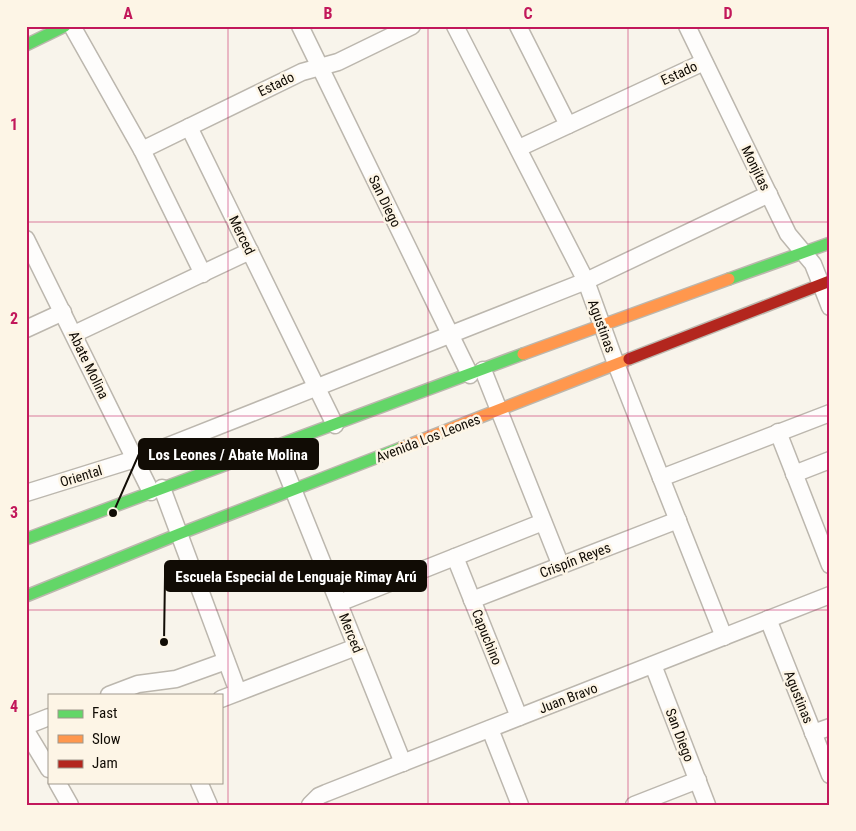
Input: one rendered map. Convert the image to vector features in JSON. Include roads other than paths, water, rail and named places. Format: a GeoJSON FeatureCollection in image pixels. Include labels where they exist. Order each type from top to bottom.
{"type":"FeatureCollection","features":[{"type":"Feature","properties":{"kind":"street"},"geometry":{"type":"LineString","coordinates":[[26,45],[65,26]]}},
{"type":"Feature","properties":{"kind":"street"},"geometry":{"type":"LineString","coordinates":[[72,26],[142,150],[203,274]]}},
{"type":"Feature","properties":{"kind":"street","name":"San Diego"},"geometry":{"type":"LineString","coordinates":[[300,26],[450,334],[499,410],[561,566]]}},
{"type":"Feature","properties":{"kind":"street","name":"Estado"},"geometry":{"type":"LineString","coordinates":[[142,150],[302,72],[338,62],[412,26]]}},
{"type":"Feature","properties":{"kind":"street","name":"Agustinas"},"geometry":{"type":"LineString","coordinates":[[455,26],[586,281],[616,364],[724,636]]}},
{"type":"Feature","properties":{"kind":"street"},"geometry":{"type":"LineString","coordinates":[[518,26],[568,125]]}},
{"type":"Feature","properties":{"kind":"street","name":"Monjitas"},"geometry":{"type":"LineString","coordinates":[[687,26],[788,234],[813,264],[825,283],[830,307]]}},
{"type":"Feature","properties":{"kind":"street","name":"Estado"},"geometry":{"type":"LineString","coordinates":[[519,148],[704,62]]}},
{"type":"Feature","properties":{"kind":"street","name":"Merced"},"geometry":{"type":"LineString","coordinates":[[189,127],[335,425]]}},
{"type":"Feature","properties":{"kind":"street"},"geometry":{"type":"LineString","coordinates":[[135,459],[586,281],[769,194]]}},
{"type":"Feature","properties":{"kind":"street","name":"Abate Molina"},"geometry":{"type":"LineString","coordinates":[[26,239],[135,459],[157,490],[179,534],[238,692]]}},
{"type":"Feature","properties":{"kind":"street"},"geometry":{"type":"LineString","coordinates":[[26,539],[602,325],[830,243]]}},
{"type":"Feature","properties":{"kind":"street"},"geometry":{"type":"LineString","coordinates":[[74,334],[250,251]]}},
{"type":"Feature","properties":{"kind":"street","name":"Avenida Los Leones"},"geometry":{"type":"LineString","coordinates":[[26,596],[179,534],[825,283]]}},
{"type":"Feature","properties":{"kind":"street"},"geometry":{"type":"LineString","coordinates":[[26,329],[63,312]]}},
{"type":"Feature","properties":{"kind":"street"},"geometry":{"type":"LineString","coordinates":[[661,478],[830,412]]}},
{"type":"Feature","properties":{"kind":"street"},"geometry":{"type":"LineString","coordinates":[[778,432],[830,565]]}},
{"type":"Feature","properties":{"kind":"street","name":"Merced"},"geometry":{"type":"LineString","coordinates":[[276,446],[403,763]]}},
{"type":"Feature","properties":{"kind":"street","name":"Oriental"},"geometry":{"type":"LineString","coordinates":[[26,493],[135,459]]}},
{"type":"Feature","properties":{"kind":"street"},"geometry":{"type":"LineString","coordinates":[[794,474],[830,460]]}},
{"type":"Feature","properties":{"kind":"street","name":"Crispín Reyes"},"geometry":{"type":"LineString","coordinates":[[472,600],[678,520]]}},
{"type":"Feature","properties":{"kind":"street"},"geometry":{"type":"LineString","coordinates":[[339,603],[543,522]]}},
{"type":"Feature","properties":{"kind":"street","name":"Capuchino"},"geometry":{"type":"LineString","coordinates":[[455,557],[520,717]]}},
{"type":"Feature","properties":{"kind":"street","name":"Juan Bravo"},"geometry":{"type":"LineString","coordinates":[[310,805],[319,796],[830,595]]}},
{"type":"Feature","properties":{"kind":"street","name":"Agustinas"},"geometry":{"type":"LineString","coordinates":[[768,620],[830,775]]}},
{"type":"Feature","properties":{"kind":"street"},"geometry":{"type":"LineString","coordinates":[[222,699],[356,647]]}},
{"type":"Feature","properties":{"kind":"street"},"geometry":{"type":"LineString","coordinates":[[112,694],[138,684],[161,688],[176,679],[226,661]]}},
{"type":"Feature","properties":{"kind":"street","name":"San Diego"},"geometry":{"type":"LineString","coordinates":[[653,665],[707,805]]}},
{"type":"Feature","properties":{"kind":"street"},"geometry":{"type":"LineString","coordinates":[[26,726],[48,718]]}},
{"type":"Feature","properties":{"kind":"street"},"geometry":{"type":"LineString","coordinates":[[813,733],[830,727]]}},
{"type":"Feature","properties":{"kind":"street"},"geometry":{"type":"LineString","coordinates":[[490,729],[520,805]]}},
{"type":"Feature","properties":{"kind":"street"},"geometry":{"type":"LineString","coordinates":[[26,730],[48,767]]}},
{"type":"Feature","properties":{"kind":"street"},"geometry":{"type":"LineString","coordinates":[[634,805],[672,798],[698,780]]}},
{"type":"Feature","properties":{"kind":"street"},"geometry":{"type":"LineString","coordinates":[[58,784],[70,805]]}},
{"type":"Feature","properties":{"kind":"street"},"geometry":{"type":"LineString","coordinates":[[200,784],[208,805]]}},
{"type":"Feature","properties":{"kind":"place","name":"Los Leones / Abate Molina"},"geometry":{"type":"Point","coordinates":[113,513]}},
{"type":"Feature","properties":{"kind":"place","name":"Escuela Especial de Lenguaje Rimay Arú"},"geometry":{"type":"Point","coordinates":[164,642]}}]}
